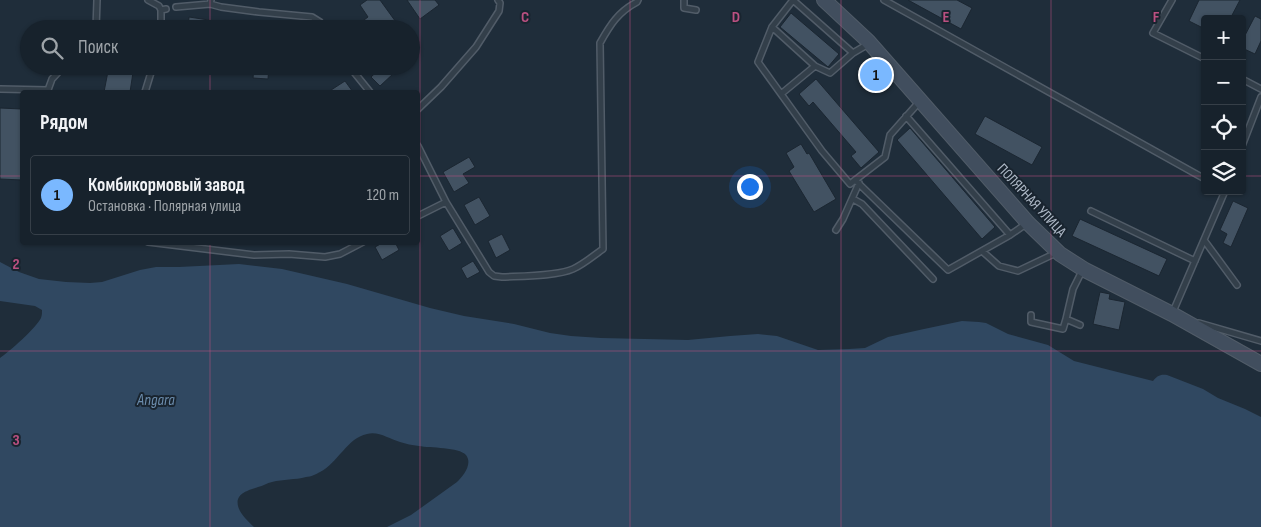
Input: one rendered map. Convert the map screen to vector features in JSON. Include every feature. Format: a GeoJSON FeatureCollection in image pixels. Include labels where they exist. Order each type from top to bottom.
{"type":"FeatureCollection","features":[{"type":"Feature","properties":{"kind":"main road","name":"ПОЛЯРНАЯ УЛИЦА"},"geometry":{"type":"LineString","coordinates":[[824,0],[870,43],[1028,223],[1058,252],[1084,269],[1261,364]]}},
{"type":"Feature","properties":{"kind":"lane"},"geometry":{"type":"LineString","coordinates":[[96,20],[97,0]]}},
{"type":"Feature","properties":{"kind":"lane"},"geometry":{"type":"LineString","coordinates":[[148,0],[163,9],[162,20]]}},
{"type":"Feature","properties":{"kind":"lane"},"geometry":{"type":"LineString","coordinates":[[420,107],[441,87],[476,47],[499,11],[500,3],[498,0]]}},
{"type":"Feature","properties":{"kind":"lane"},"geometry":{"type":"LineString","coordinates":[[420,150],[446,202],[489,272],[494,276],[502,277],[566,271],[572,270],[587,261],[603,249],[600,43],[611,24],[624,9],[638,0]]}},
{"type":"Feature","properties":{"kind":"lane"},"geometry":{"type":"LineString","coordinates":[[684,0],[684,8],[696,10]]}},
{"type":"Feature","properties":{"kind":"lane"},"geometry":{"type":"LineString","coordinates":[[853,53],[793,0],[772,28],[758,62],[822,151],[850,184],[857,181],[885,157],[890,135],[920,100]]}},
{"type":"Feature","properties":{"kind":"lane"},"geometry":{"type":"LineString","coordinates":[[884,0],[1201,177]]}},
{"type":"Feature","properties":{"kind":"lane"},"geometry":{"type":"LineString","coordinates":[[1172,0],[1153,33],[1201,57]]}},
{"type":"Feature","properties":{"kind":"lane"},"geometry":{"type":"LineString","coordinates":[[176,7],[211,2],[240,10],[312,17],[317,20]]}},
{"type":"Feature","properties":{"kind":"lane"},"geometry":{"type":"LineString","coordinates":[[772,28],[815,66],[830,73],[853,53],[870,43]]}},
{"type":"Feature","properties":{"kind":"lane"},"geometry":{"type":"LineString","coordinates":[[781,94],[815,66]]}},
{"type":"Feature","properties":{"kind":"lane"},"geometry":{"type":"LineString","coordinates":[[0,89],[48,90],[56,75]]}},
{"type":"Feature","properties":{"kind":"lane"},"geometry":{"type":"LineString","coordinates":[[146,90],[151,75]]}},
{"type":"Feature","properties":{"kind":"lane"},"geometry":{"type":"LineString","coordinates":[[356,75],[368,90]]}},
{"type":"Feature","properties":{"kind":"lane"},"geometry":{"type":"LineString","coordinates":[[1246,81],[1261,89]]}},
{"type":"Feature","properties":{"kind":"lane"},"geometry":{"type":"LineString","coordinates":[[1246,136],[1261,97]]}},
{"type":"Feature","properties":{"kind":"lane"},"geometry":{"type":"LineString","coordinates":[[906,116],[1010,235]]}},
{"type":"Feature","properties":{"kind":"lane"},"geometry":{"type":"LineString","coordinates":[[836,230],[853,198],[857,181]]}},
{"type":"Feature","properties":{"kind":"lane"},"geometry":{"type":"LineString","coordinates":[[857,181],[948,270],[1028,223]]}},
{"type":"Feature","properties":{"kind":"lane"},"geometry":{"type":"LineString","coordinates":[[1223,195],[1174,316],[1261,340]]}},
{"type":"Feature","properties":{"kind":"lane"},"geometry":{"type":"LineString","coordinates":[[853,198],[862,204],[933,279]]}},
{"type":"Feature","properties":{"kind":"lane"},"geometry":{"type":"LineString","coordinates":[[420,215],[446,202]]}},
{"type":"Feature","properties":{"kind":"lane"},"geometry":{"type":"LineString","coordinates":[[1091,212],[1195,261]]}},
{"type":"Feature","properties":{"kind":"lane"},"geometry":{"type":"LineString","coordinates":[[1204,240],[1237,285]]}},
{"type":"Feature","properties":{"kind":"lane"},"geometry":{"type":"LineString","coordinates":[[172,245],[254,255],[325,256],[340,254],[357,245]]}},
{"type":"Feature","properties":{"kind":"lane"},"geometry":{"type":"LineString","coordinates":[[982,251],[999,266],[1018,272],[1058,252]]}},
{"type":"Feature","properties":{"kind":"lane"},"geometry":{"type":"LineString","coordinates":[[1031,315],[1031,322],[1063,329],[1073,289],[1084,269]]}},
{"type":"Feature","properties":{"kind":"lane"},"geometry":{"type":"LineString","coordinates":[[1066,319],[1080,325]]}},
{"type":"Feature","properties":{"kind":"water","name":"Angara"},"geometry":{"type":"Polygon","coordinates":[[[0,262],[19,272],[39,279],[90,283],[102,282],[156,267],[239,264],[282,269],[347,284],[464,316],[514,324],[550,333],[601,338],[688,340],[758,334],[777,336],[818,350],[849,349],[865,348],[888,337],[962,321],[986,323],[1008,334],[1048,345],[1074,361],[1153,381],[1159,376],[1167,375],[1203,389],[1218,398],[1261,417],[1261,527],[387,527],[411,515],[457,482],[468,466],[468,458],[457,450],[424,447],[371,433],[354,440],[332,463],[310,477],[270,482],[241,495],[238,502],[239,509],[242,515],[254,527],[0,527],[0,358],[34,327],[41,318],[42,310],[35,306],[0,301],[0,262]]]}},
{"type":"Feature","properties":{"kind":"building"},"geometry":{"type":"Polygon","coordinates":[[[367,0],[380,0],[394,20],[364,20],[368,17],[360,5],[367,0]]]}},
{"type":"Feature","properties":{"kind":"building"},"geometry":{"type":"Polygon","coordinates":[[[407,0],[435,0],[439,5],[420,19],[407,0]]]}},
{"type":"Feature","properties":{"kind":"building"},"geometry":{"type":"Polygon","coordinates":[[[908,0],[957,0],[972,8],[961,29],[908,0]]]}},
{"type":"Feature","properties":{"kind":"building"},"geometry":{"type":"Polygon","coordinates":[[[1199,0],[1240,0],[1232,15],[1201,15],[1201,27],[1189,21],[1199,0]]]}},
{"type":"Feature","properties":{"kind":"building"},"geometry":{"type":"Polygon","coordinates":[[[791,13],[839,54],[828,67],[780,27],[791,13]]]}},
{"type":"Feature","properties":{"kind":"building"},"geometry":{"type":"Polygon","coordinates":[[[1255,16],[1261,19],[1261,41],[1255,54],[1246,50],[1246,33],[1255,16]]]}},
{"type":"Feature","properties":{"kind":"building"},"geometry":{"type":"Polygon","coordinates":[[[189,17],[209,20],[189,20],[189,17]]]}},
{"type":"Feature","properties":{"kind":"building"},"geometry":{"type":"Polygon","coordinates":[[[107,75],[133,75],[130,90],[104,90],[107,75]]]}},
{"type":"Feature","properties":{"kind":"building"},"geometry":{"type":"Polygon","coordinates":[[[253,75],[268,75],[268,79],[253,78],[253,75]]]}},
{"type":"Feature","properties":{"kind":"building"},"geometry":{"type":"Polygon","coordinates":[[[373,75],[392,75],[380,86],[371,77],[373,75]]]}},
{"type":"Feature","properties":{"kind":"building"},"geometry":{"type":"Polygon","coordinates":[[[816,79],[879,152],[861,168],[851,156],[856,152],[813,102],[809,106],[799,94],[816,79]]]}},
{"type":"Feature","properties":{"kind":"building"},"geometry":{"type":"Polygon","coordinates":[[[345,81],[352,90],[331,90],[345,81]]]}},
{"type":"Feature","properties":{"kind":"building"},"geometry":{"type":"Polygon","coordinates":[[[0,108],[20,109],[20,180],[0,179],[0,108]]]}},
{"type":"Feature","properties":{"kind":"building"},"geometry":{"type":"Polygon","coordinates":[[[985,116],[1042,147],[1032,165],[975,134],[985,116]]]}},
{"type":"Feature","properties":{"kind":"building"},"geometry":{"type":"Polygon","coordinates":[[[910,128],[995,227],[982,239],[897,140],[910,128]]]}},
{"type":"Feature","properties":{"kind":"building"},"geometry":{"type":"Polygon","coordinates":[[[801,144],[807,154],[809,153],[836,199],[814,212],[789,171],[794,167],[786,153],[801,144]]]}},
{"type":"Feature","properties":{"kind":"building"},"geometry":{"type":"Polygon","coordinates":[[[469,157],[475,167],[463,174],[469,183],[454,192],[443,172],[469,157]]]}},
{"type":"Feature","properties":{"kind":"building"},"geometry":{"type":"Polygon","coordinates":[[[479,197],[490,216],[475,225],[464,205],[479,197]]]}},
{"type":"Feature","properties":{"kind":"building"},"geometry":{"type":"Polygon","coordinates":[[[1233,201],[1248,208],[1231,247],[1223,243],[1227,234],[1220,230],[1233,201]]]}},
{"type":"Feature","properties":{"kind":"building"},"geometry":{"type":"Polygon","coordinates":[[[1080,219],[1167,259],[1159,276],[1072,236],[1080,219]]]}},
{"type":"Feature","properties":{"kind":"building"},"geometry":{"type":"Polygon","coordinates":[[[453,228],[462,243],[449,251],[440,236],[453,228]]]}},
{"type":"Feature","properties":{"kind":"building"},"geometry":{"type":"Polygon","coordinates":[[[502,234],[510,250],[496,258],[488,241],[502,234]]]}},
{"type":"Feature","properties":{"kind":"building"},"geometry":{"type":"Polygon","coordinates":[[[379,245],[396,245],[399,250],[382,260],[375,247],[379,245]]]}},
{"type":"Feature","properties":{"kind":"building"},"geometry":{"type":"Polygon","coordinates":[[[473,261],[480,272],[467,279],[461,268],[473,261]]]}},
{"type":"Feature","properties":{"kind":"building"},"geometry":{"type":"Polygon","coordinates":[[[1100,292],[1110,294],[1109,299],[1125,302],[1119,330],[1093,324],[1100,292]]]}},
{"type":"Feature","properties":{"kind":"place","name":"Комбикормовый завод"},"geometry":{"type":"Point","coordinates":[876,75]}}]}
